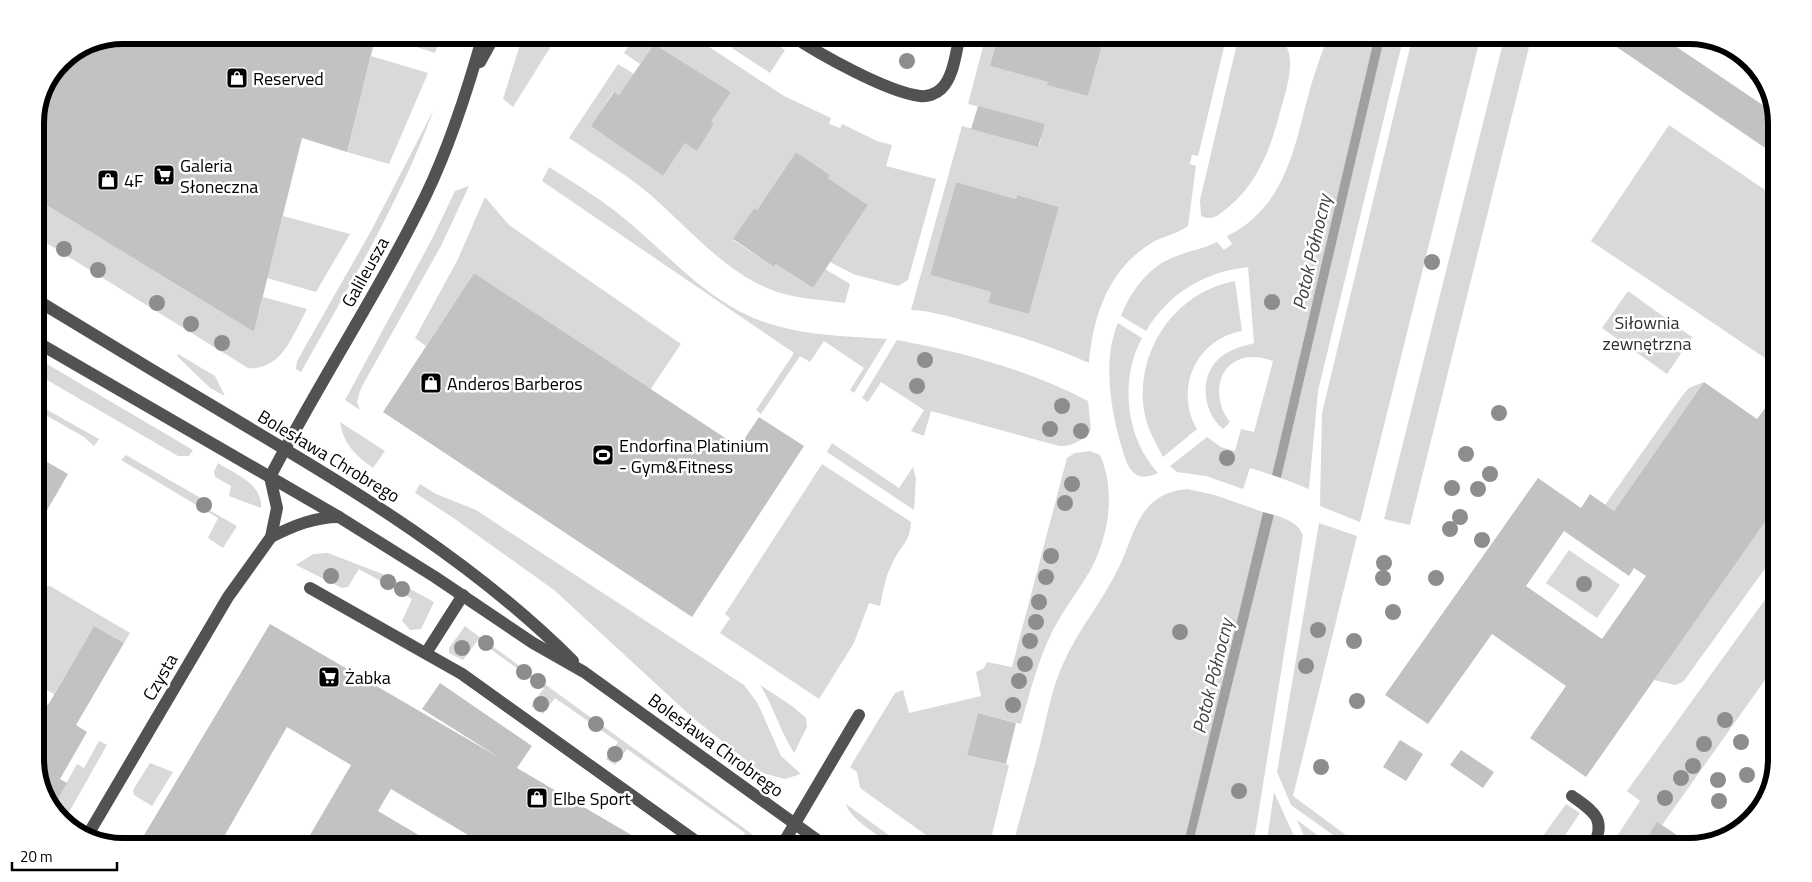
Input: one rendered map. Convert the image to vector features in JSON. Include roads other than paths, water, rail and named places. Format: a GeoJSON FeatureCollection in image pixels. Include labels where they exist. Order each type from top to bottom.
{"type":"FeatureCollection","features":[{"type":"Feature","properties":{"kind":"street","name":"Galileusza"},"geometry":{"type":"LineString","coordinates":[[270,477],[406,236],[442,158],[480,44]]}},
{"type":"Feature","properties":{"kind":"street","name":"Galileusza"},"geometry":{"type":"LineString","coordinates":[[471,74],[489,44]]}},
{"type":"Feature","properties":{"kind":"street"},"geometry":{"type":"LineString","coordinates":[[804,44],[878,81],[921,96],[931,95],[941,89],[948,78],[957,44]]}},
{"type":"Feature","properties":{"kind":"street","name":"Bolesława Chrobrego"},"geometry":{"type":"LineString","coordinates":[[44,304],[386,511],[453,557],[510,602],[584,672]]}},
{"type":"Feature","properties":{"kind":"street","name":"Bolesława Chrobrego"},"geometry":{"type":"LineString","coordinates":[[44,346],[339,517],[463,595],[534,643],[584,672],[815,838]]}},
{"type":"Feature","properties":{"kind":"street","name":"Czysta"},"geometry":{"type":"LineString","coordinates":[[90,831],[228,597],[271,537],[277,508],[270,477]]}},
{"type":"Feature","properties":{"kind":"street"},"geometry":{"type":"LineString","coordinates":[[271,537],[302,523],[327,517],[339,517]]}},
{"type":"Feature","properties":{"kind":"street"},"geometry":{"type":"LineString","coordinates":[[310,588],[462,674],[691,838]]}},
{"type":"Feature","properties":{"kind":"street"},"geometry":{"type":"LineString","coordinates":[[426,653],[463,595]]}},
{"type":"Feature","properties":{"kind":"street"},"geometry":{"type":"LineString","coordinates":[[786,838],[859,715]]}},
{"type":"Feature","properties":{"kind":"street"},"geometry":{"type":"LineString","coordinates":[[1572,796],[1596,816],[1599,826],[1596,838]]}},
{"type":"Feature","properties":{"kind":"place","name":"Reserved"},"geometry":{"type":"Point","coordinates":[237,78]}},
{"type":"Feature","properties":{"kind":"place","name":"Galeria Słoneczna"},"geometry":{"type":"Point","coordinates":[164,175]}},
{"type":"Feature","properties":{"kind":"place","name":"4F"},"geometry":{"type":"Point","coordinates":[108,180]}},
{"type":"Feature","properties":{"kind":"place","name":"Anderos Barberos"},"geometry":{"type":"Point","coordinates":[431,383]}},
{"type":"Feature","properties":{"kind":"place","name":"Endorfina Platinium - Gym&Fitness"},"geometry":{"type":"Point","coordinates":[603,455]}},
{"type":"Feature","properties":{"kind":"place","name":"Żabka"},"geometry":{"type":"Point","coordinates":[329,677]}},
{"type":"Feature","properties":{"kind":"place","name":"Elbe Sport"},"geometry":{"type":"Point","coordinates":[537,798]}},
{"type":"Feature","properties":{"kind":"water label","name":"Potok Północny"},"geometry":{"type":"Point","coordinates":[1311,252]}},
{"type":"Feature","properties":{"kind":"water label","name":"Potok Północny"},"geometry":{"type":"Point","coordinates":[1212,676]}},
{"type":"Feature","properties":{"kind":"park label","name":"Siłownia zewnętrzna"},"geometry":{"type":"Point","coordinates":[1647,332]}}]}
